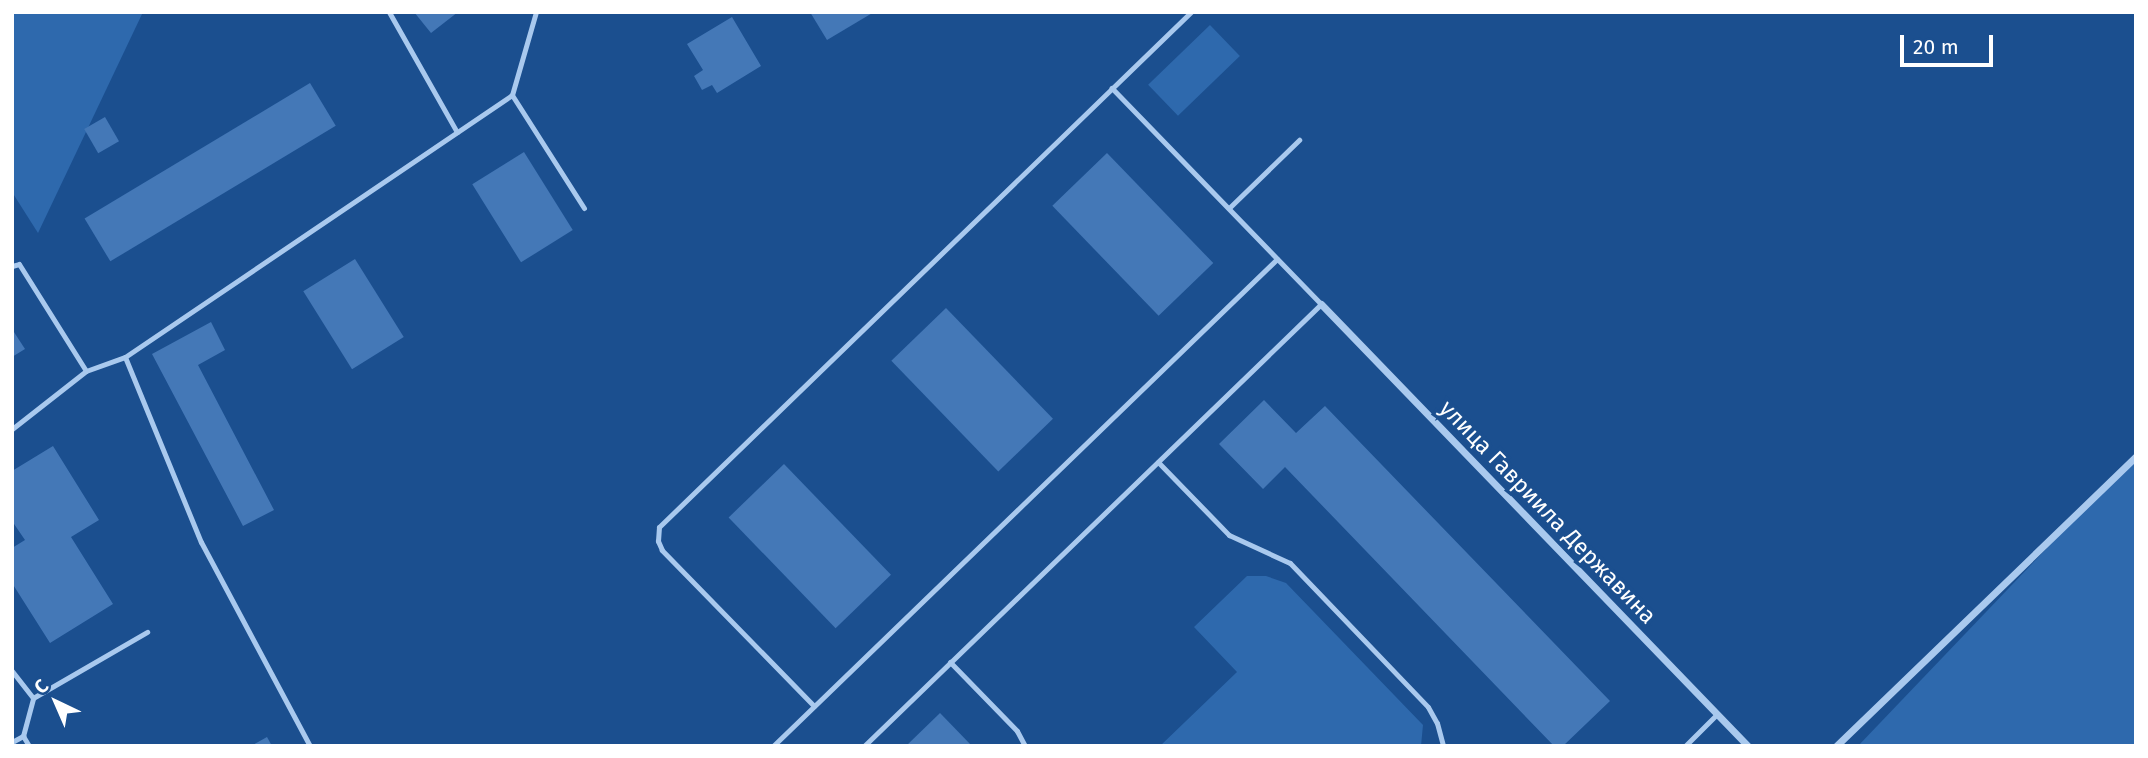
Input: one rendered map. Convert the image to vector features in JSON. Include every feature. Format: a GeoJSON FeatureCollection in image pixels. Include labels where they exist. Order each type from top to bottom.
{"type":"FeatureCollection","features":[{"type":"Feature","properties":{"kind":"street","name":"улица Гавриила Державина"},"geometry":{"type":"LineString","coordinates":[[1321,304],[1748,746]]}},
{"type":"Feature","properties":{"kind":"street"},"geometry":{"type":"LineString","coordinates":[[1836,746],[2136,456]]}},
{"type":"Feature","properties":{"kind":"lane"},"geometry":{"type":"LineString","coordinates":[[389,12],[457,132]]}},
{"type":"Feature","properties":{"kind":"lane"},"geometry":{"type":"LineString","coordinates":[[12,429],[86,371],[125,357],[512,94],[536,12]]}},
{"type":"Feature","properties":{"kind":"lane"},"geometry":{"type":"LineString","coordinates":[[814,706],[662,550],[658,541],[659,527],[1191,12]]}},
{"type":"Feature","properties":{"kind":"lane"},"geometry":{"type":"LineString","coordinates":[[864,746],[1321,304],[1112,88]]}},
{"type":"Feature","properties":{"kind":"lane"},"geometry":{"type":"LineString","coordinates":[[512,94],[584,208]]}},
{"type":"Feature","properties":{"kind":"lane"},"geometry":{"type":"LineString","coordinates":[[1229,208],[1299,140]]}},
{"type":"Feature","properties":{"kind":"lane"},"geometry":{"type":"LineString","coordinates":[[773,746],[1277,259]]}},
{"type":"Feature","properties":{"kind":"lane"},"geometry":{"type":"LineString","coordinates":[[12,267],[19,264],[86,371]]}},
{"type":"Feature","properties":{"kind":"lane"},"geometry":{"type":"LineString","coordinates":[[125,357],[201,542],[310,746]]}},
{"type":"Feature","properties":{"kind":"lane"},"geometry":{"type":"LineString","coordinates":[[1158,462],[1229,535],[1290,563],[1423,701],[1437,723],[1443,746]]}},
{"type":"Feature","properties":{"kind":"lane"},"geometry":{"type":"LineString","coordinates":[[29,746],[23,736],[33,698],[147,632]]}},
{"type":"Feature","properties":{"kind":"lane"},"geometry":{"type":"LineString","coordinates":[[950,662],[1017,731],[1025,746]]}},
{"type":"Feature","properties":{"kind":"lane"},"geometry":{"type":"LineString","coordinates":[[12,671],[33,698]]}},
{"type":"Feature","properties":{"kind":"lane"},"geometry":{"type":"LineString","coordinates":[[1685,746],[1717,714]]}},
{"type":"Feature","properties":{"kind":"lane"},"geometry":{"type":"LineString","coordinates":[[12,742],[23,736]]}},
{"type":"Feature","properties":{"kind":"shaded area"},"geometry":{"type":"Polygon","coordinates":[[[12,12],[143,12],[38,233],[12,192],[12,12]]]}},
{"type":"Feature","properties":{"kind":"shaded area"},"geometry":{"type":"Polygon","coordinates":[[[1210,25],[1240,56],[1178,116],[1148,85],[1210,25]]]}},
{"type":"Feature","properties":{"kind":"shaded area"},"geometry":{"type":"Polygon","coordinates":[[[2136,455],[2136,746],[1858,746],[2136,455]]]}},
{"type":"Feature","properties":{"kind":"shaded area"},"geometry":{"type":"Polygon","coordinates":[[[1247,576],[1266,576],[1286,583],[1423,725],[1421,746],[1160,746],[1237,672],[1194,627],[1247,576]]]}},
{"type":"Feature","properties":{"kind":"building"},"geometry":{"type":"Polygon","coordinates":[[[414,12],[458,12],[431,33],[414,12]]]}},
{"type":"Feature","properties":{"kind":"building"},"geometry":{"type":"Polygon","coordinates":[[[810,12],[874,12],[827,40],[810,12]]]}},
{"type":"Feature","properties":{"kind":"building"},"geometry":{"type":"Polygon","coordinates":[[[732,17],[761,66],[717,93],[712,85],[702,90],[694,76],[703,70],[687,44],[732,17]]]}},
{"type":"Feature","properties":{"kind":"building"},"geometry":{"type":"Polygon","coordinates":[[[310,83],[336,126],[110,261],[85,218],[310,83]]]}},
{"type":"Feature","properties":{"kind":"building"},"geometry":{"type":"Polygon","coordinates":[[[105,117],[119,141],[98,153],[84,129],[105,117]]]}},
{"type":"Feature","properties":{"kind":"building"},"geometry":{"type":"Polygon","coordinates":[[[524,152],[573,230],[521,262],[472,184],[524,152]]]}},
{"type":"Feature","properties":{"kind":"building"},"geometry":{"type":"Polygon","coordinates":[[[1107,153],[1213,263],[1159,316],[1052,206],[1107,153]]]}},
{"type":"Feature","properties":{"kind":"building"},"geometry":{"type":"Polygon","coordinates":[[[355,259],[404,337],[352,369],[303,291],[355,259]]]}},
{"type":"Feature","properties":{"kind":"building"},"geometry":{"type":"Polygon","coordinates":[[[946,308],[1053,419],[998,472],[891,361],[946,308]]]}},
{"type":"Feature","properties":{"kind":"building"},"geometry":{"type":"Polygon","coordinates":[[[211,322],[225,350],[198,365],[274,510],[243,526],[152,354],[211,322]]]}},
{"type":"Feature","properties":{"kind":"building"},"geometry":{"type":"Polygon","coordinates":[[[12,329],[25,349],[12,357],[12,329]]]}},
{"type":"Feature","properties":{"kind":"building"},"geometry":{"type":"Polygon","coordinates":[[[1264,400],[1296,433],[1325,406],[1610,701],[1563,746],[1554,746],[1285,467],[1263,489],[1219,444],[1264,400]]]}},
{"type":"Feature","properties":{"kind":"building"},"geometry":{"type":"Polygon","coordinates":[[[53,446],[99,520],[71,537],[113,604],[50,643],[12,583],[12,548],[25,540],[12,521],[12,471],[53,446]]]}},
{"type":"Feature","properties":{"kind":"building"},"geometry":{"type":"Polygon","coordinates":[[[784,464],[891,575],[836,628],[729,517],[784,464]]]}},
{"type":"Feature","properties":{"kind":"building"},"geometry":{"type":"Polygon","coordinates":[[[940,713],[972,746],[906,746],[940,713]]]}},
{"type":"Feature","properties":{"kind":"building"},"geometry":{"type":"Polygon","coordinates":[[[267,737],[272,746],[251,746],[267,737]]]}}]}
